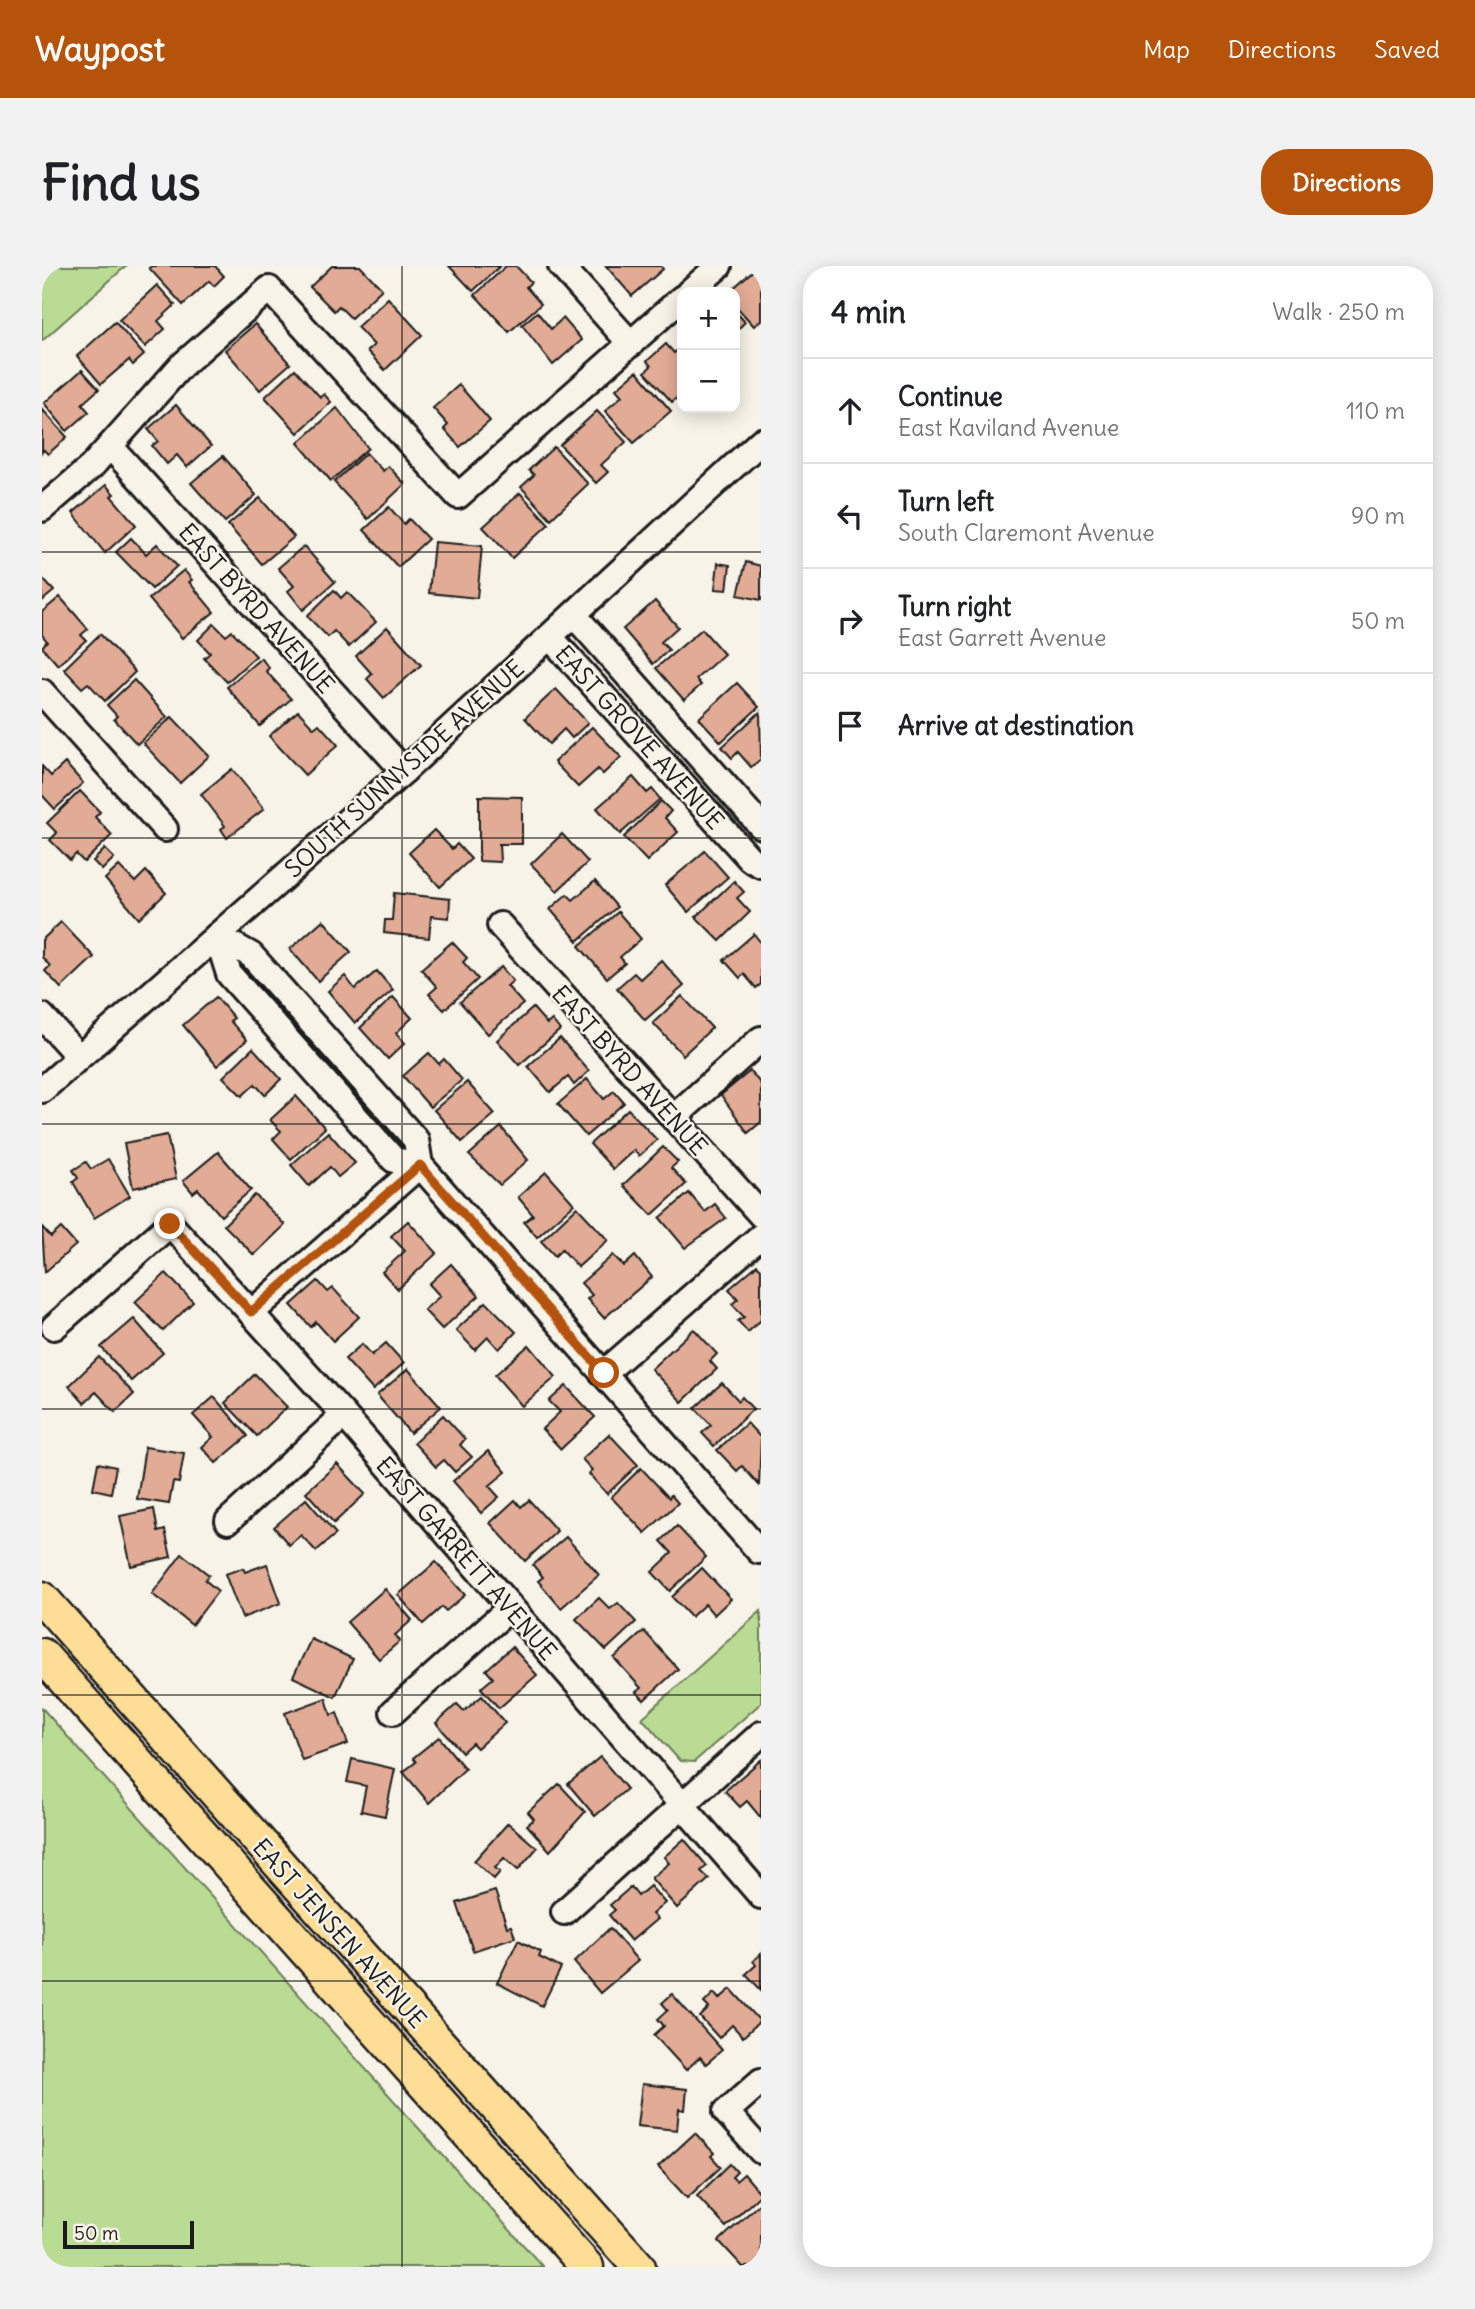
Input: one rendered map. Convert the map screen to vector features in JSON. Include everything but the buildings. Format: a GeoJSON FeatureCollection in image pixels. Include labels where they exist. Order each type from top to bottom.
{"type":"FeatureCollection","features":[{"type":"Feature","properties":{"kind":"main road","name":"EAST JENSEN AVENUE"},"geometry":{"type":"LineString","coordinates":[[42,1598],[639,2267]]}},
{"type":"Feature","properties":{"kind":"main road","name":"EAST JENSEN AVENUE"},"geometry":{"type":"LineString","coordinates":[[42,1655],[587,2267]]}},
{"type":"Feature","properties":{"kind":"street"},"geometry":{"type":"LineString","coordinates":[[561,266],[631,344]]}},
{"type":"Feature","properties":{"kind":"street"},"geometry":{"type":"LineString","coordinates":[[695,287],[719,266]]}},
{"type":"Feature","properties":{"kind":"street"},"geometry":{"type":"LineString","coordinates":[[42,509],[84,474],[181,366],[270,289],[458,496],[677,303]]}},
{"type":"Feature","properties":{"kind":"street","name":"SOUTH SUNNYSIDE AVENUE"},"geometry":{"type":"LineString","coordinates":[[42,1090],[404,771],[761,441]]}},
{"type":"Feature","properties":{"kind":"street","name":"EAST BYRD AVENUE"},"geometry":{"type":"LineString","coordinates":[[110,446],[404,771]]}},
{"type":"Feature","properties":{"kind":"street","name":"EAST GROVE AVENUE"},"geometry":{"type":"LineString","coordinates":[[574,615],[761,826]]}},
{"type":"Feature","properties":{"kind":"street","name":"EAST GROVE AVENUE"},"geometry":{"type":"LineString","coordinates":[[550,636],[750,859],[761,865]]}},
{"type":"Feature","properties":{"kind":"street"},"geometry":{"type":"LineString","coordinates":[[42,692],[164,829]]}},
{"type":"Feature","properties":{"kind":"street","name":"EAST BYRD AVENUE"},"geometry":{"type":"LineString","coordinates":[[500,925],[761,1215]]}},
{"type":"Feature","properties":{"kind":"street"},"geometry":{"type":"LineString","coordinates":[[216,936],[251,955],[416,1140],[420,1165],[759,1551]]}},
{"type":"Feature","properties":{"kind":"street"},"geometry":{"type":"LineString","coordinates":[[42,1016],[79,1057]]}},
{"type":"Feature","properties":{"kind":"street"},"geometry":{"type":"LineString","coordinates":[[673,1118],[761,1039]]}},
{"type":"Feature","properties":{"kind":"street"},"geometry":{"type":"LineString","coordinates":[[251,1312],[420,1165]]}},
{"type":"Feature","properties":{"kind":"street","name":"EAST GARRETT AVENUE"},"geometry":{"type":"LineString","coordinates":[[54,1327],[170,1224],[344,1415],[761,1896]]}},
{"type":"Feature","properties":{"kind":"street"},"geometry":{"type":"LineString","coordinates":[[604,1373],[761,1236]]}},
{"type":"Feature","properties":{"kind":"street"},"geometry":{"type":"LineString","coordinates":[[228,1521],[344,1415]]}},
{"type":"Feature","properties":{"kind":"street"},"geometry":{"type":"LineString","coordinates":[[393,1712],[510,1608]]}},
{"type":"Feature","properties":{"kind":"street"},"geometry":{"type":"LineString","coordinates":[[564,1912],[761,1734]]}},
{"type":"Feature","properties":{"kind":"street"},"geometry":{"type":"LineString","coordinates":[[761,2081],[726,2112],[761,2151]]}},
{"type":"Feature","properties":{"kind":"green space"},"geometry":{"type":"Polygon","coordinates":[[[42,266],[126,266],[42,341],[42,266]]]}},
{"type":"Feature","properties":{"kind":"green space"},"geometry":{"type":"Polygon","coordinates":[[[761,1611],[761,1703],[694,1762],[680,1761],[642,1718],[761,1611]]]}},
{"type":"Feature","properties":{"kind":"green space"},"geometry":{"type":"Polygon","coordinates":[[[42,1708],[543,2267],[42,2267],[42,1708]]]}},
{"type":"Feature","properties":{"kind":"route"},"geometry":{"type":"LineString","coordinates":[[170,1224],[251,1312],[420,1165],[604,1373]]}}]}
